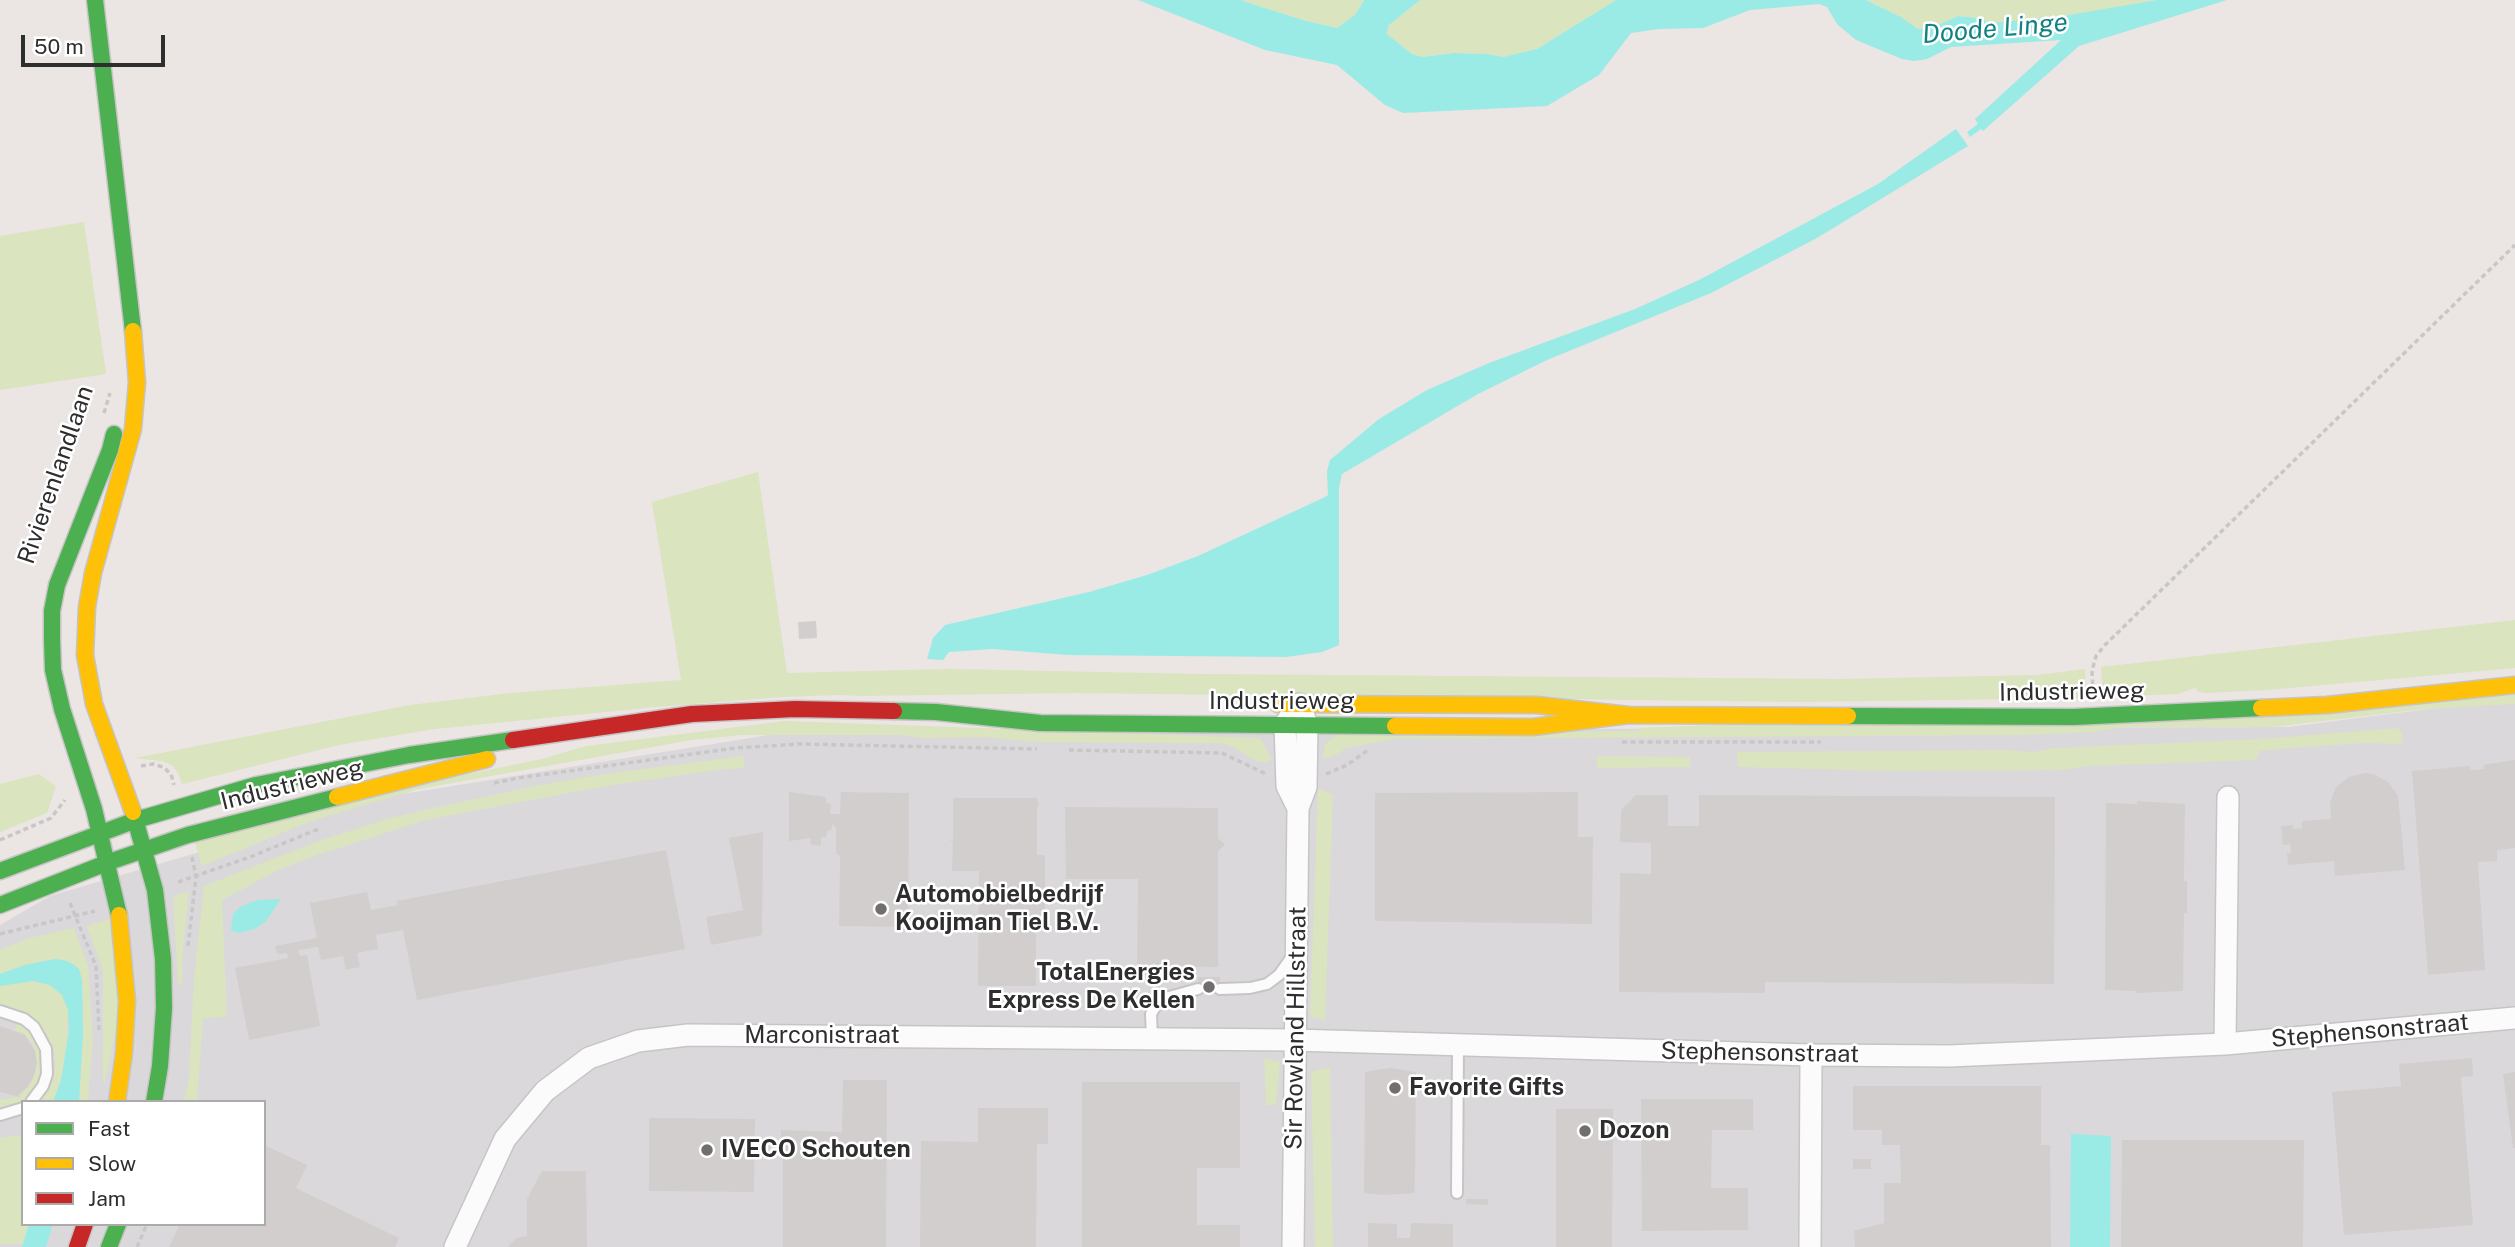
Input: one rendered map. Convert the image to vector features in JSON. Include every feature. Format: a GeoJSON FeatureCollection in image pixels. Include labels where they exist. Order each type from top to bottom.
{"type":"FeatureCollection","features":[{"type":"Feature","properties":{"kind":"main road","name":"Rivierenlandlaan"},"geometry":{"type":"LineString","coordinates":[[95,0],[137,382],[132,429],[118,489],[93,573],[85,636],[87,674],[94,704],[136,820],[155,890],[163,959],[163,1038],[154,1100]]}},
{"type":"Feature","properties":{"kind":"main road","name":"Rivierenlandlaan"},"geometry":{"type":"LineString","coordinates":[[117,1100],[124,1053],[127,981],[118,904],[109,862],[70,737],[53,670],[52,611],[57,585],[110,450],[132,358],[134,336]]}},
{"type":"Feature","properties":{"kind":"main road","name":"Industrieweg"},"geometry":{"type":"LineString","coordinates":[[1258,704],[1537,705],[1629,715],[2094,716],[2328,705],[2515,685]]}},
{"type":"Feature","properties":{"kind":"main road","name":"Industrieweg"},"geometry":{"type":"LineString","coordinates":[[936,712],[1014,705]]}},
{"type":"Feature","properties":{"kind":"main road","name":"Industrieweg"},"geometry":{"type":"LineString","coordinates":[[0,871],[100,832],[256,785],[409,755],[692,714],[795,709],[936,712],[1040,723],[1534,727],[1629,715]]}},
{"type":"Feature","properties":{"kind":"main road","name":"Industrieweg"},"geometry":{"type":"LineString","coordinates":[[0,905],[109,862],[232,823],[428,775],[602,728]]}},
{"type":"Feature","properties":{"kind":"main road"},"geometry":{"type":"LineString","coordinates":[[77,1247],[84,1226]]}},
{"type":"Feature","properties":{"kind":"main road"},"geometry":{"type":"LineString","coordinates":[[109,1247],[117,1226]]}},
{"type":"Feature","properties":{"kind":"street"},"geometry":{"type":"LineString","coordinates":[[1285,724],[1299,704]]}},
{"type":"Feature","properties":{"kind":"street","name":"Sir Rowland Hillstraat"},"geometry":{"type":"LineString","coordinates":[[1293,1247],[1298,808],[1306,787],[1307,724],[1299,704]]}},
{"type":"Feature","properties":{"kind":"street","name":"Sir Rowland Hillstraat"},"geometry":{"type":"LineString","coordinates":[[1285,724],[1287,786],[1298,808]]}},
{"type":"Feature","properties":{"kind":"street"},"geometry":{"type":"LineString","coordinates":[[2225,1044],[2228,797]]}},
{"type":"Feature","properties":{"kind":"street","name":"Stephensonstraat"},"geometry":{"type":"LineString","coordinates":[[1294,1040],[1811,1055],[1949,1056],[2225,1044],[2515,1018]]}},
{"type":"Feature","properties":{"kind":"street","name":"Marconistraat"},"geometry":{"type":"LineString","coordinates":[[455,1247],[505,1139],[545,1091],[589,1058],[638,1041],[688,1035],[1294,1040]]}},
{"type":"Feature","properties":{"kind":"street"},"geometry":{"type":"LineString","coordinates":[[1810,1247],[1811,1055]]}},
{"type":"Feature","properties":{"kind":"lane"},"geometry":{"type":"LineString","coordinates":[[1220,989],[1250,988],[1267,984],[1279,975],[1297,950]]}},
{"type":"Feature","properties":{"kind":"lane"},"geometry":{"type":"LineString","coordinates":[[1152,1038],[1151,1014],[1157,1004],[1169,997],[1198,989]]}},
{"type":"Feature","properties":{"kind":"lane"},"geometry":{"type":"LineString","coordinates":[[0,1011],[24,1019],[34,1027],[46,1049],[47,1074],[43,1086],[32,1100]]}},
{"type":"Feature","properties":{"kind":"lane"},"geometry":{"type":"LineString","coordinates":[[1457,1193],[1458,1045]]}},
{"type":"Feature","properties":{"kind":"lane"},"geometry":{"type":"LineString","coordinates":[[0,1115],[21,1109]]}},
{"type":"Feature","properties":{"kind":"path"},"geometry":{"type":"LineString","coordinates":[[2094,716],[2092,671],[2096,656],[2105,645],[2515,245]]}},
{"type":"Feature","properties":{"kind":"path","name":"Rivierenlandlaan"},"geometry":{"type":"LineString","coordinates":[[104,414],[111,392]]}},
{"type":"Feature","properties":{"kind":"path"},"geometry":{"type":"LineString","coordinates":[[0,840],[51,818],[69,794]]}},
{"type":"Feature","properties":{"kind":"path"},"geometry":{"type":"LineString","coordinates":[[0,934],[76,916],[96,966],[99,983],[99,1038]]}},
{"type":"Feature","properties":{"kind":"path"},"geometry":{"type":"LineString","coordinates":[[137,1247],[145,1226]]}},
{"type":"Feature","properties":{"kind":"shaded area"},"geometry":{"type":"Polygon","coordinates":[[[2515,698],[2515,1247],[0,1247],[0,925],[50,896],[390,796],[794,731],[2288,727],[2515,698]]]}},
{"type":"Feature","properties":{"kind":"green space"},"geometry":{"type":"Polygon","coordinates":[[[1240,0],[1364,0],[1355,15],[1337,28],[1240,0]]]}},
{"type":"Feature","properties":{"kind":"green space"},"geometry":{"type":"Polygon","coordinates":[[[1420,0],[1616,0],[1537,49],[1503,57],[1454,53],[1422,57],[1412,54],[1387,34],[1388,26],[1420,0]]]}},
{"type":"Feature","properties":{"kind":"green space"},"geometry":{"type":"Polygon","coordinates":[[[1866,0],[2157,0],[2093,12],[1991,23],[1958,16],[1933,27],[1918,29],[1901,17],[1866,0]]]}},
{"type":"Feature","properties":{"kind":"green space"},"geometry":{"type":"Polygon","coordinates":[[[84,222],[106,374],[0,390],[0,236],[84,222]]]}},
{"type":"Feature","properties":{"kind":"green space"},"geometry":{"type":"Polygon","coordinates":[[[758,472],[787,673],[950,669],[1201,674],[1841,679],[2038,675],[2085,669],[2086,698],[1797,702],[1076,693],[840,695],[656,707],[435,729],[339,745],[182,784],[172,765],[135,758],[410,705],[511,693],[681,680],[652,502],[758,472]]]}},
{"type":"Feature","properties":{"kind":"green space"},"geometry":{"type":"Polygon","coordinates":[[[2515,620],[2515,668],[2267,690],[2206,693],[2195,688],[2177,694],[2103,697],[2101,667],[2515,620]]]}},
{"type":"Feature","properties":{"kind":"green space"},"geometry":{"type":"Polygon","coordinates":[[[2515,693],[2515,704],[2424,709],[2273,727],[2126,727],[2092,732],[2020,735],[1394,739],[1346,748],[1323,759],[1325,744],[1338,734],[1639,731],[1639,728],[2515,693]]]}},
{"type":"Feature","properties":{"kind":"green space"},"geometry":{"type":"Polygon","coordinates":[[[785,721],[1260,738],[1272,759],[1265,762],[1256,761],[1221,743],[1037,742],[985,737],[922,738],[901,735],[742,735],[691,740],[419,789],[311,821],[202,866],[193,837],[419,784],[542,759],[586,746],[785,721]]]}},
{"type":"Feature","properties":{"kind":"green space"},"geometry":{"type":"Polygon","coordinates":[[[2398,728],[2402,733],[2403,744],[2363,743],[2260,751],[2256,760],[2088,766],[2063,770],[1891,771],[1738,767],[1737,752],[2033,752],[2055,748],[2261,739],[2398,728]]]}},
{"type":"Feature","properties":{"kind":"green space"},"geometry":{"type":"Polygon","coordinates":[[[744,756],[744,768],[606,786],[426,820],[278,870],[222,900],[227,1017],[203,1018],[197,1100],[184,1100],[189,1076],[194,978],[204,886],[316,842],[386,819],[539,785],[744,756]]]}},
{"type":"Feature","properties":{"kind":"green space"},"geometry":{"type":"Polygon","coordinates":[[[1597,756],[1690,757],[1690,767],[1597,768],[1597,756]]]}},
{"type":"Feature","properties":{"kind":"green space"},"geometry":{"type":"Polygon","coordinates":[[[39,774],[56,786],[47,813],[0,832],[0,784],[39,774]]]}},
{"type":"Feature","properties":{"kind":"green space"},"geometry":{"type":"Polygon","coordinates":[[[1318,789],[1333,794],[1325,1020],[1310,1017],[1318,789]]]}},
{"type":"Feature","properties":{"kind":"green space"},"geometry":{"type":"Polygon","coordinates":[[[189,891],[182,985],[178,984],[173,896],[189,891]]]}},
{"type":"Feature","properties":{"kind":"green space"},"geometry":{"type":"Polygon","coordinates":[[[112,918],[121,1006],[103,1082],[103,970],[87,926],[112,918]]]}},
{"type":"Feature","properties":{"kind":"green space"},"geometry":{"type":"Polygon","coordinates":[[[74,928],[88,966],[93,1038],[88,1100],[79,1100],[83,1033],[82,980],[55,959],[25,965],[0,974],[0,950],[29,938],[74,928]]]}},
{"type":"Feature","properties":{"kind":"green space"},"geometry":{"type":"Polygon","coordinates":[[[33,981],[50,985],[62,995],[68,1010],[67,1050],[54,1100],[39,1100],[49,1086],[55,1069],[54,1052],[48,1036],[38,1022],[24,1012],[0,1006],[0,986],[33,981]]]}},
{"type":"Feature","properties":{"kind":"green space"},"geometry":{"type":"Polygon","coordinates":[[[18,1021],[31,1030],[40,1043],[43,1073],[40,1083],[26,1099],[12,1107],[0,1109],[0,1100],[19,1097],[31,1082],[36,1070],[33,1045],[25,1035],[15,1030],[18,1021]]]}},
{"type":"Feature","properties":{"kind":"green space"},"geometry":{"type":"Polygon","coordinates":[[[1264,1058],[1280,1062],[1276,1105],[1266,1105],[1264,1058]]]}},
{"type":"Feature","properties":{"kind":"green space"},"geometry":{"type":"Polygon","coordinates":[[[1330,1067],[1333,1247],[1315,1247],[1311,1072],[1330,1067]]]}},
{"type":"Feature","properties":{"kind":"green space"},"geometry":{"type":"Polygon","coordinates":[[[21,1135],[21,1226],[28,1226],[23,1244],[0,1244],[0,1138],[21,1135]]]}},
{"type":"Feature","properties":{"kind":"water","name":"Doode Linge"},"geometry":{"type":"Polygon","coordinates":[[[1138,0],[1240,0],[1337,28],[1355,15],[1364,0],[1420,0],[1388,26],[1387,34],[1412,54],[1422,57],[1454,53],[1503,57],[1537,49],[1616,0],[1866,0],[1901,17],[1918,29],[1933,27],[1958,16],[1991,23],[2063,16],[2157,0],[2227,0],[2079,46],[1983,131],[1981,129],[1970,137],[1967,132],[1978,124],[1975,119],[2061,40],[1951,47],[1927,59],[1914,61],[1902,59],[1856,40],[1837,24],[1827,7],[1819,4],[1750,10],[1703,28],[1631,33],[1599,75],[1547,106],[1403,113],[1385,105],[1337,65],[1265,50],[1138,0]]]}},
{"type":"Feature","properties":{"kind":"water"},"geometry":{"type":"Polygon","coordinates":[[[1956,129],[1968,146],[1817,238],[1711,293],[1547,360],[1478,394],[1342,474],[1339,488],[1339,645],[1322,652],[1286,657],[1068,655],[992,649],[949,652],[943,660],[927,659],[933,638],[945,625],[1089,592],[1147,575],[1198,556],[1323,498],[1328,495],[1327,471],[1330,460],[1379,419],[1427,390],[1489,363],[1635,309],[1699,280],[1878,184],[1956,129]]]}},
{"type":"Feature","properties":{"kind":"water"},"geometry":{"type":"Polygon","coordinates":[[[281,899],[266,921],[255,929],[237,933],[231,930],[233,914],[240,907],[257,900],[281,899]]]}},
{"type":"Feature","properties":{"kind":"water"},"geometry":{"type":"Polygon","coordinates":[[[55,959],[64,960],[79,969],[82,980],[83,1033],[79,1100],[54,1100],[61,1080],[69,1031],[68,1010],[62,995],[50,985],[33,981],[0,986],[0,974],[25,965],[55,959]]]}},
{"type":"Feature","properties":{"kind":"water"},"geometry":{"type":"Polygon","coordinates":[[[2071,1134],[2111,1136],[2110,1247],[2070,1247],[2071,1134]]]}},
{"type":"Feature","properties":{"kind":"water"},"geometry":{"type":"Polygon","coordinates":[[[28,1226],[52,1226],[46,1247],[22,1247],[28,1226]]]}},
{"type":"Feature","properties":{"kind":"building"},"geometry":{"type":"Polygon","coordinates":[[[816,621],[817,638],[799,639],[798,622],[816,621]]]}},
{"type":"Feature","properties":{"kind":"building"},"geometry":{"type":"Polygon","coordinates":[[[2515,760],[2515,848],[2497,850],[2497,861],[2478,862],[2485,970],[2428,975],[2412,771],[2470,766],[2471,770],[2484,769],[2483,765],[2515,760]]]}},
{"type":"Feature","properties":{"kind":"building"},"geometry":{"type":"Polygon","coordinates":[[[2365,773],[2388,782],[2398,796],[2405,870],[2335,876],[2334,861],[2288,865],[2287,853],[2291,853],[2290,844],[2283,845],[2281,826],[2293,825],[2293,829],[2302,828],[2302,821],[2331,819],[2330,803],[2336,787],[2349,777],[2365,773]]]}},
{"type":"Feature","properties":{"kind":"building"},"geometry":{"type":"Polygon","coordinates":[[[789,792],[826,797],[826,803],[831,804],[830,814],[840,814],[841,792],[909,793],[908,927],[839,926],[840,856],[836,853],[836,828],[833,824],[826,837],[821,837],[821,846],[810,844],[811,838],[789,841],[789,792]]]}},
{"type":"Feature","properties":{"kind":"building"},"geometry":{"type":"Polygon","coordinates":[[[1578,792],[1578,837],[1593,837],[1592,924],[1375,921],[1375,793],[1578,792]]]}},
{"type":"Feature","properties":{"kind":"building"},"geometry":{"type":"Polygon","coordinates":[[[1636,795],[1668,795],[1668,826],[1699,826],[1699,795],[2055,797],[2054,984],[1765,982],[1765,993],[1619,992],[1620,873],[1651,874],[1651,843],[1620,842],[1621,810],[1636,795]]]}},
{"type":"Feature","properties":{"kind":"building"},"geometry":{"type":"Polygon","coordinates":[[[953,798],[1037,798],[1037,855],[1045,855],[1045,915],[1036,915],[1036,986],[978,986],[979,871],[952,871],[953,841],[950,841],[953,839],[953,798]]]}},
{"type":"Feature","properties":{"kind":"building"},"geometry":{"type":"Polygon","coordinates":[[[2137,801],[2185,804],[2184,881],[2187,881],[2187,913],[2184,913],[2183,991],[2136,993],[2105,990],[2106,803],[2137,804],[2137,801]]]}},
{"type":"Feature","properties":{"kind":"building"},"geometry":{"type":"Polygon","coordinates":[[[1065,807],[1218,808],[1218,838],[1225,845],[1218,851],[1218,967],[1159,966],[1159,976],[1137,975],[1138,879],[1066,879],[1065,807]]]}},
{"type":"Feature","properties":{"kind":"building"},"geometry":{"type":"Polygon","coordinates":[[[763,832],[762,935],[711,945],[706,917],[743,910],[729,838],[763,832]]]}},
{"type":"Feature","properties":{"kind":"building"},"geometry":{"type":"Polygon","coordinates":[[[666,850],[685,949],[417,1000],[403,930],[376,935],[378,949],[357,953],[360,967],[346,970],[343,956],[321,960],[318,947],[298,950],[300,956],[307,955],[320,1026],[249,1040],[235,968],[288,958],[287,953],[277,954],[275,946],[317,938],[310,903],[367,892],[371,910],[398,905],[397,901],[666,850]]]}},
{"type":"Feature","properties":{"kind":"building"},"geometry":{"type":"Polygon","coordinates":[[[1198,977],[1220,977],[1220,994],[1198,994],[1198,977]]]}},
{"type":"Feature","properties":{"kind":"building"},"geometry":{"type":"Polygon","coordinates":[[[0,1026],[25,1035],[35,1051],[37,1063],[34,1076],[28,1087],[18,1095],[20,1097],[0,1092],[0,1026]]]}},
{"type":"Feature","properties":{"kind":"building"},"geometry":{"type":"Polygon","coordinates":[[[2472,1058],[2473,1076],[2461,1077],[2473,1225],[2344,1235],[2332,1092],[2401,1086],[2399,1064],[2472,1058]]]}},
{"type":"Feature","properties":{"kind":"building"},"geometry":{"type":"Polygon","coordinates":[[[1390,1068],[1416,1072],[1414,1193],[1364,1193],[1365,1072],[1390,1068]]]}},
{"type":"Feature","properties":{"kind":"building"},"geometry":{"type":"Polygon","coordinates":[[[2515,1072],[2515,1148],[2513,1148],[2503,1074],[2515,1072]]]}},
{"type":"Feature","properties":{"kind":"building"},"geometry":{"type":"Polygon","coordinates":[[[843,1080],[887,1080],[886,1247],[783,1247],[781,1130],[842,1132],[843,1080]]]}},
{"type":"Feature","properties":{"kind":"building"},"geometry":{"type":"Polygon","coordinates":[[[1082,1082],[1240,1082],[1240,1168],[1197,1168],[1197,1225],[1240,1225],[1240,1247],[1082,1247],[1082,1082]]]}},
{"type":"Feature","properties":{"kind":"building"},"geometry":{"type":"Polygon","coordinates":[[[1853,1086],[2041,1086],[2041,1145],[2050,1145],[2051,1247],[1855,1247],[1854,1231],[1884,1223],[1884,1183],[1901,1183],[1900,1145],[1882,1145],[1882,1130],[1853,1130],[1853,1086]]]}},
{"type":"Feature","properties":{"kind":"building"},"geometry":{"type":"Polygon","coordinates":[[[1641,1099],[1753,1099],[1753,1130],[1712,1130],[1711,1188],[1748,1188],[1748,1230],[1642,1231],[1641,1099]]]}},
{"type":"Feature","properties":{"kind":"building"},"geometry":{"type":"Polygon","coordinates":[[[978,1108],[1048,1108],[1048,1144],[1037,1144],[1036,1247],[920,1247],[921,1141],[978,1142],[978,1108]]]}},
{"type":"Feature","properties":{"kind":"building"},"geometry":{"type":"Polygon","coordinates":[[[1556,1109],[1613,1109],[1612,1247],[1556,1247],[1556,1109]]]}},
{"type":"Feature","properties":{"kind":"building"},"geometry":{"type":"Polygon","coordinates":[[[649,1118],[755,1119],[754,1192],[649,1191],[649,1118]]]}},
{"type":"Feature","properties":{"kind":"building"},"geometry":{"type":"Polygon","coordinates":[[[2122,1140],[2304,1140],[2303,1247],[2121,1247],[2122,1140]]]}},
{"type":"Feature","properties":{"kind":"building"},"geometry":{"type":"Polygon","coordinates":[[[266,1146],[307,1165],[296,1188],[399,1238],[395,1247],[169,1247],[179,1226],[266,1226],[266,1146]]]}},
{"type":"Feature","properties":{"kind":"building"},"geometry":{"type":"Polygon","coordinates":[[[1853,1159],[1871,1159],[1871,1169],[1853,1169],[1853,1159]]]}},
{"type":"Feature","properties":{"kind":"building"},"geometry":{"type":"Polygon","coordinates":[[[542,1171],[586,1171],[587,1247],[508,1247],[516,1238],[527,1236],[527,1199],[542,1171]]]}},
{"type":"Feature","properties":{"kind":"building"},"geometry":{"type":"Polygon","coordinates":[[[1466,1199],[1488,1199],[1488,1205],[1466,1204],[1466,1199]]]}},
{"type":"Feature","properties":{"kind":"building"},"geometry":{"type":"Polygon","coordinates":[[[1368,1223],[1397,1224],[1397,1238],[1410,1238],[1411,1223],[1453,1224],[1453,1247],[1368,1247],[1368,1223]]]}},
{"type":"Feature","properties":{"kind":"traffic: fast"},"geometry":{"type":"LineString","coordinates":[[95,0],[133,331]]}},
{"type":"Feature","properties":{"kind":"traffic: fast"},"geometry":{"type":"LineString","coordinates":[[114,434],[57,585],[52,611],[52,640],[53,670],[62,709],[94,809],[119,915]]}},
{"type":"Feature","properties":{"kind":"traffic: fast"},"geometry":{"type":"LineString","coordinates":[[1848,716],[2074,717],[2261,708]]}},
{"type":"Feature","properties":{"kind":"traffic: fast"},"geometry":{"type":"LineString","coordinates":[[894,711],[936,712],[1040,723],[1395,726]]}},
{"type":"Feature","properties":{"kind":"traffic: fast"},"geometry":{"type":"LineString","coordinates":[[0,871],[136,820],[256,785],[409,755],[513,740]]}},
{"type":"Feature","properties":{"kind":"traffic: fast"},"geometry":{"type":"LineString","coordinates":[[0,905],[109,862],[188,835],[337,797]]}},
{"type":"Feature","properties":{"kind":"traffic: fast"},"geometry":{"type":"LineString","coordinates":[[133,812],[155,890],[163,959],[164,1008],[154,1100]]}},
{"type":"Feature","properties":{"kind":"traffic: fast"},"geometry":{"type":"LineString","coordinates":[[109,1247],[117,1226]]}},
{"type":"Feature","properties":{"kind":"traffic: slow"},"geometry":{"type":"LineString","coordinates":[[133,331],[137,382],[133,429],[93,573],[87,607],[85,655],[94,704],[133,812]]}},
{"type":"Feature","properties":{"kind":"traffic: slow"},"geometry":{"type":"LineString","coordinates":[[2261,708],[2327,705],[2515,685]]}},
{"type":"Feature","properties":{"kind":"traffic: slow"},"geometry":{"type":"LineString","coordinates":[[1278,704],[1537,705],[1629,715],[1848,716]]}},
{"type":"Feature","properties":{"kind":"traffic: slow"},"geometry":{"type":"LineString","coordinates":[[1395,726],[1533,727],[1629,715]]}},
{"type":"Feature","properties":{"kind":"traffic: slow"},"geometry":{"type":"LineString","coordinates":[[337,797],[487,759]]}},
{"type":"Feature","properties":{"kind":"traffic: slow"},"geometry":{"type":"LineString","coordinates":[[117,1100],[127,1001],[119,915]]}},
{"type":"Feature","properties":{"kind":"traffic: jam"},"geometry":{"type":"LineString","coordinates":[[513,740],[692,714],[795,709],[894,711]]}},
{"type":"Feature","properties":{"kind":"traffic: jam"},"geometry":{"type":"LineString","coordinates":[[77,1247],[84,1226]]}},
{"type":"Feature","properties":{"kind":"place","name":"Automobielbedrijf Kooijman Tiel B.V."},"geometry":{"type":"Point","coordinates":[881,909]}},
{"type":"Feature","properties":{"kind":"place","name":"TotalEnergies Express De Kellen"},"geometry":{"type":"Point","coordinates":[1209,987]}},
{"type":"Feature","properties":{"kind":"place","name":"Favorite Gifts"},"geometry":{"type":"Point","coordinates":[1395,1088]}},
{"type":"Feature","properties":{"kind":"place","name":"Dozon"},"geometry":{"type":"Point","coordinates":[1585,1131]}},
{"type":"Feature","properties":{"kind":"place","name":"IVECO Schouten"},"geometry":{"type":"Point","coordinates":[707,1150]}}]}
